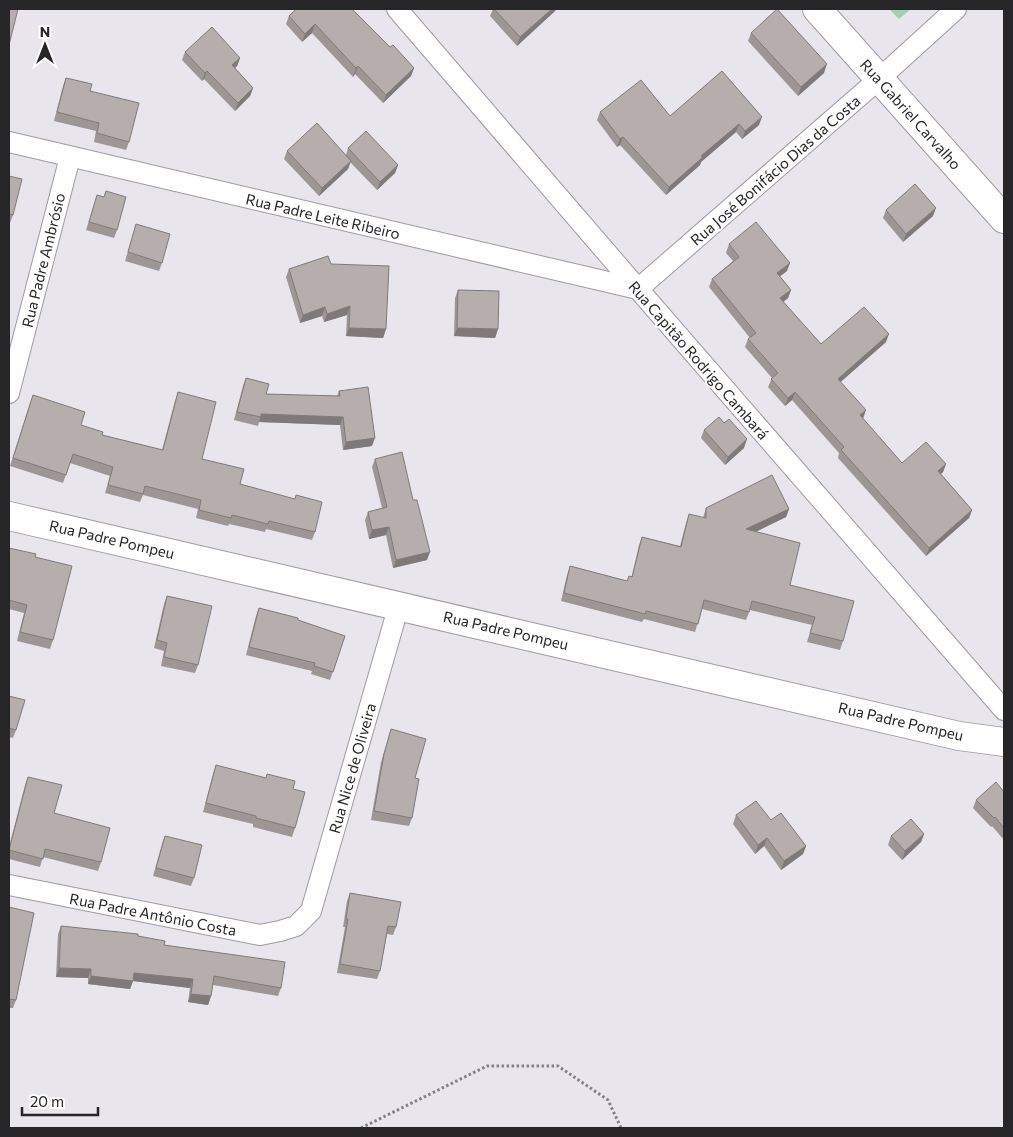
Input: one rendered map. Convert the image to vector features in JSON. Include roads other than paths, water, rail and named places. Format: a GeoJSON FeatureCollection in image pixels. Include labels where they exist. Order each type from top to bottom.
{"type":"FeatureCollection","features":[{"type":"Feature","properties":{"kind":"street","name":"Rua Capitão Rodrigo Cambará"},"geometry":{"type":"LineString","coordinates":[[397,9],[638,290],[1004,710]]}},
{"type":"Feature","properties":{"kind":"street","name":"Rua Gabriel Carvalho"},"geometry":{"type":"LineString","coordinates":[[817,9],[1004,219]]}},
{"type":"Feature","properties":{"kind":"street","name":"Rua José Bonifácio Dias da Costa"},"geometry":{"type":"LineString","coordinates":[[638,290],[956,9]]}},
{"type":"Feature","properties":{"kind":"street","name":"Rua Padre Leite Ribeiro"},"geometry":{"type":"LineString","coordinates":[[9,142],[638,290]]}},
{"type":"Feature","properties":{"kind":"street","name":"Rua Padre Ambrósio"},"geometry":{"type":"LineString","coordinates":[[9,393],[70,157]]}},
{"type":"Feature","properties":{"kind":"street","name":"Rua Padre Pompeu"},"geometry":{"type":"LineString","coordinates":[[9,516],[959,736],[1004,742]]}},
{"type":"Feature","properties":{"kind":"street","name":"Rua Nice de Oliveira"},"geometry":{"type":"LineString","coordinates":[[296,926],[311,911],[399,605]]}},
{"type":"Feature","properties":{"kind":"street","name":"Rua Padre Antônio Costa"},"geometry":{"type":"LineString","coordinates":[[9,885],[260,935],[280,932],[296,926]]}}]}
